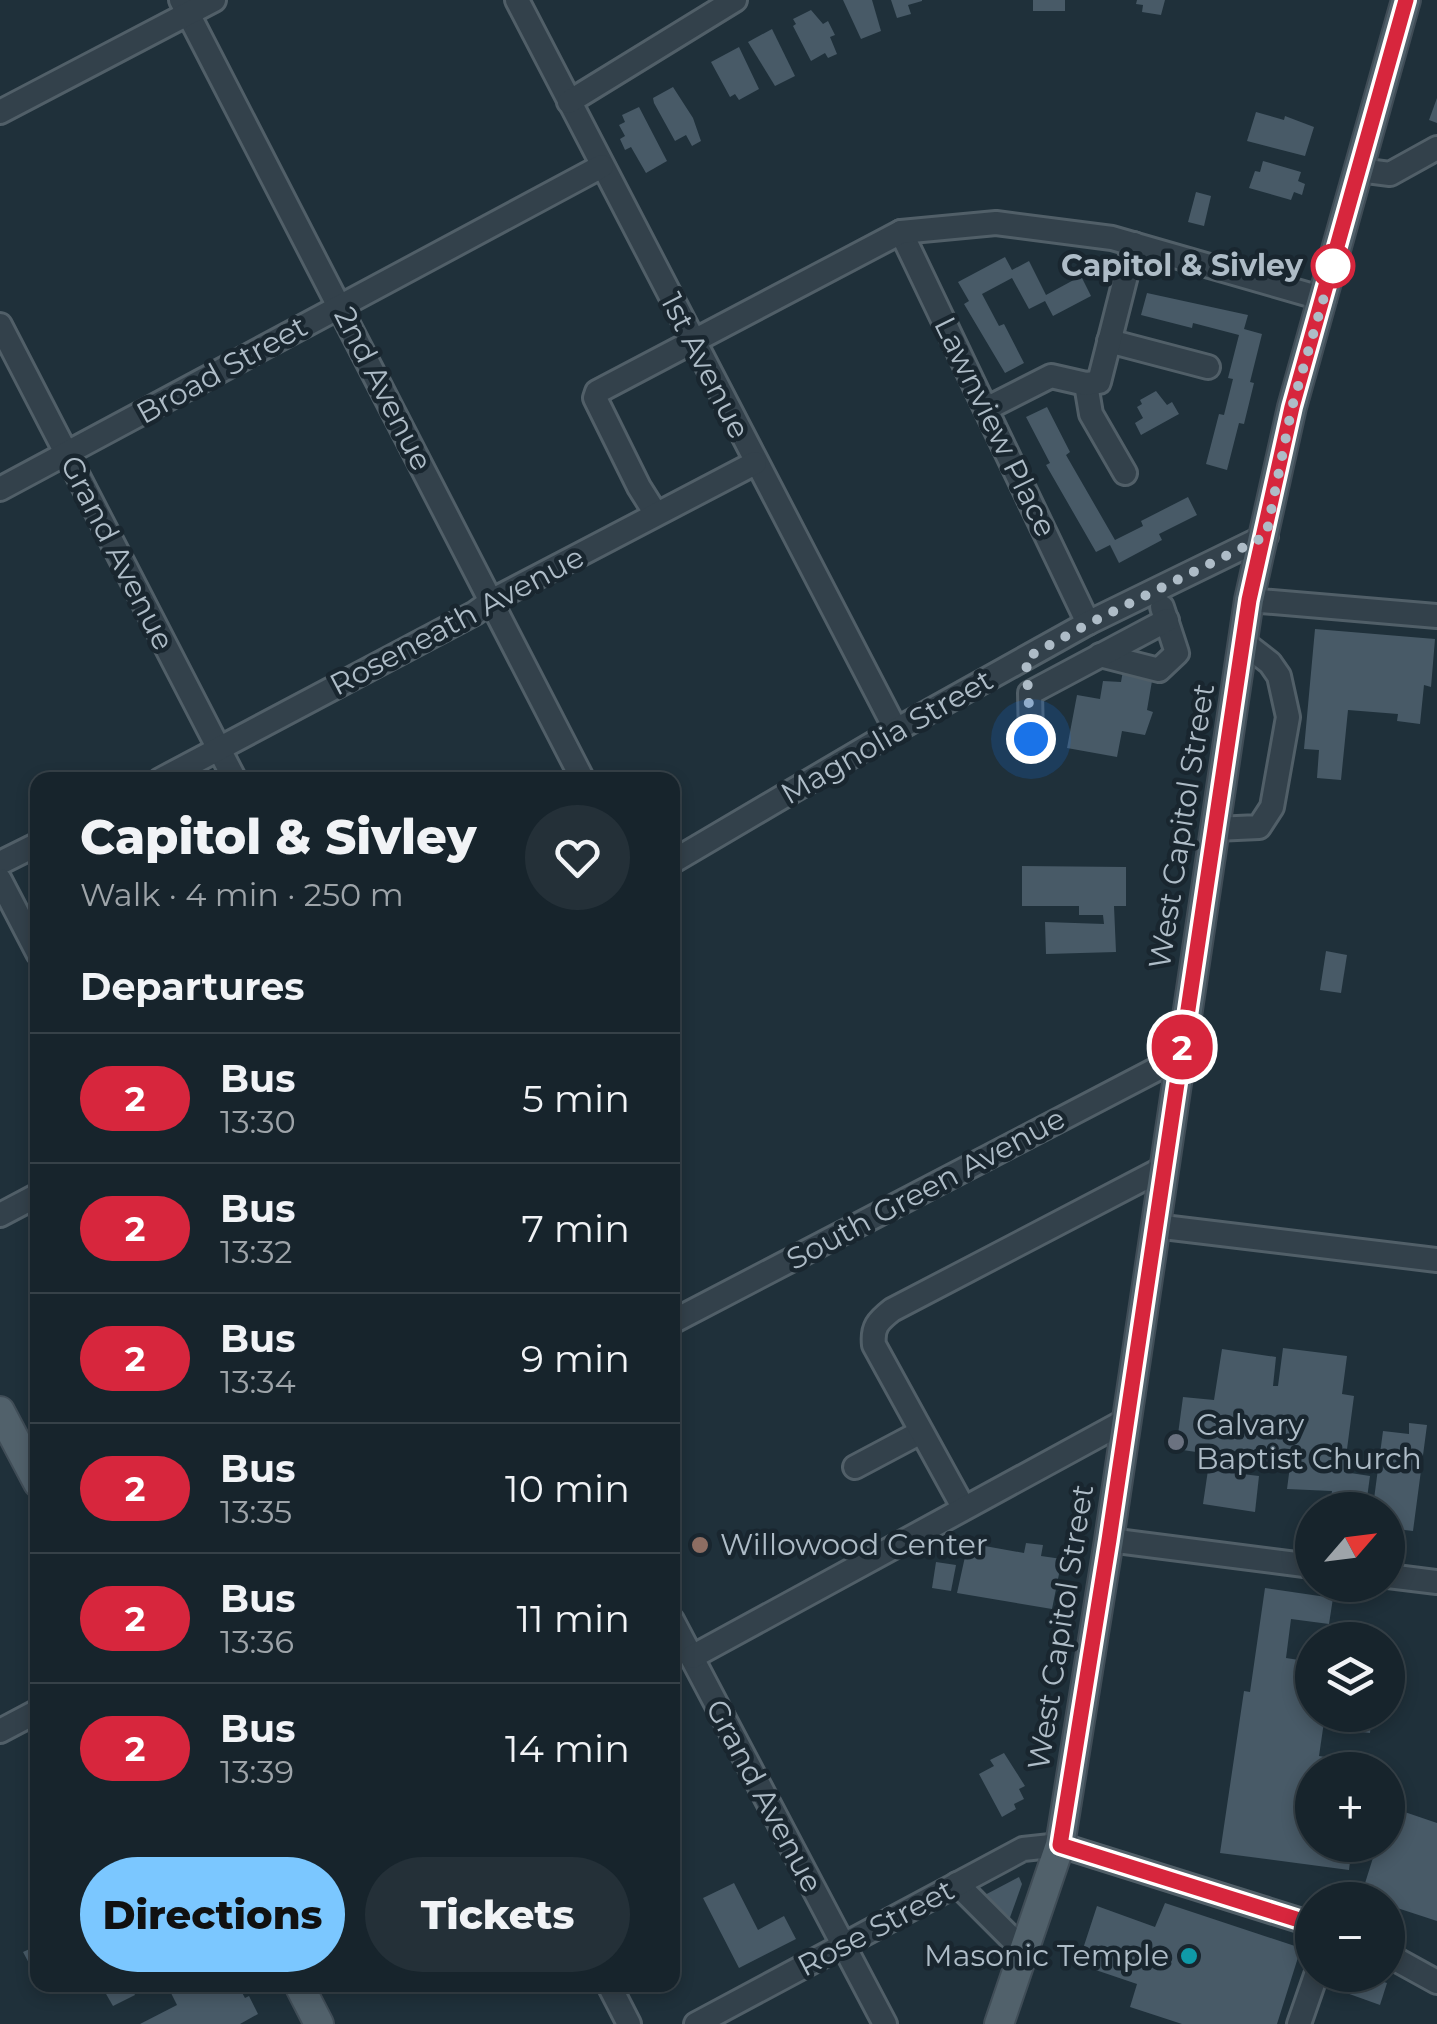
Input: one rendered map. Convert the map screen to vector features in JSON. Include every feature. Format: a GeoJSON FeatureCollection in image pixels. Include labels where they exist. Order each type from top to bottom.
{"type":"FeatureCollection","features":[{"type":"Feature","properties":{"kind":"main road","name":"West Capitol Street"},"geometry":{"type":"LineString","coordinates":[[999,2024],[1060,1845],[1249,600],[1292,407],[1406,0]]}},
{"type":"Feature","properties":{"kind":"main road"},"geometry":{"type":"LineString","coordinates":[[1,1415],[30,1468]]}},
{"type":"Feature","properties":{"kind":"main road"},"geometry":{"type":"LineString","coordinates":[[303,1992],[319,2024]]}},
{"type":"Feature","properties":{"kind":"street"},"geometry":{"type":"LineString","coordinates":[[0,112],[184,7],[214,0]]}},
{"type":"Feature","properties":{"kind":"street","name":"1st Avenue"},"geometry":{"type":"LineString","coordinates":[[516,0],[896,730]]}},
{"type":"Feature","properties":{"kind":"street"},"geometry":{"type":"LineString","coordinates":[[569,102],[736,0]]}},
{"type":"Feature","properties":{"kind":"street","name":"2nd Avenue"},"geometry":{"type":"LineString","coordinates":[[184,7],[580,772]]}},
{"type":"Feature","properties":{"kind":"street"},"geometry":{"type":"LineString","coordinates":[[1359,170],[1390,174],[1437,148]]}},
{"type":"Feature","properties":{"kind":"street","name":"Broad Street"},"geometry":{"type":"LineString","coordinates":[[0,490],[602,166]]}},
{"type":"Feature","properties":{"kind":"street"},"geometry":{"type":"LineString","coordinates":[[656,514],[595,398],[597,392],[901,232],[996,223],[1112,238],[1324,299]]}},
{"type":"Feature","properties":{"kind":"street","name":"Lawnview Place"},"geometry":{"type":"LineString","coordinates":[[901,232],[1088,624]]}},
{"type":"Feature","properties":{"kind":"street"},"geometry":{"type":"LineString","coordinates":[[986,409],[1051,376],[1086,384],[1099,382],[1134,244]]}},
{"type":"Feature","properties":{"kind":"street","name":"Grand Avenue"},"geometry":{"type":"LineString","coordinates":[[0,324],[230,772]]}},
{"type":"Feature","properties":{"kind":"street"},"geometry":{"type":"LineString","coordinates":[[1109,340],[1208,367]]}},
{"type":"Feature","properties":{"kind":"street"},"geometry":{"type":"LineString","coordinates":[[1086,384],[1091,414],[1126,473]]}},
{"type":"Feature","properties":{"kind":"street","name":"Roseneath Avenue"},"geometry":{"type":"LineString","coordinates":[[175,772],[755,463]]}},
{"type":"Feature","properties":{"kind":"street","name":"Magnolia Street"},"geometry":{"type":"LineString","coordinates":[[680,857],[896,730],[1088,624],[1266,536]]}},
{"type":"Feature","properties":{"kind":"street"},"geometry":{"type":"LineString","coordinates":[[1030,693],[1125,665],[1159,670],[1177,653],[1156,590]]}},
{"type":"Feature","properties":{"kind":"street"},"geometry":{"type":"LineString","coordinates":[[1249,600],[1437,616]]}},
{"type":"Feature","properties":{"kind":"street"},"geometry":{"type":"LineString","coordinates":[[1125,665],[1167,620]]}},
{"type":"Feature","properties":{"kind":"street"},"geometry":{"type":"LineString","coordinates":[[1214,830],[1258,827],[1272,807],[1288,717],[1279,676],[1270,663],[1243,642]]}},
{"type":"Feature","properties":{"kind":"street"},"geometry":{"type":"LineString","coordinates":[[1026,658],[1031,739]]}},
{"type":"Feature","properties":{"kind":"street"},"geometry":{"type":"LineString","coordinates":[[0,863],[30,848]]}},
{"type":"Feature","properties":{"kind":"street"},"geometry":{"type":"LineString","coordinates":[[0,880],[30,938]]}},
{"type":"Feature","properties":{"kind":"street","name":"South Green Avenue"},"geometry":{"type":"LineString","coordinates":[[680,1318],[1180,1057]]}},
{"type":"Feature","properties":{"kind":"street"},"geometry":{"type":"LineString","coordinates":[[963,1507],[874,1345],[872,1331],[879,1320],[1164,1168]]}},
{"type":"Feature","properties":{"kind":"street"},"geometry":{"type":"LineString","coordinates":[[0,1215],[30,1199]]}},
{"type":"Feature","properties":{"kind":"street"},"geometry":{"type":"LineString","coordinates":[[1155,1226],[1437,1260]]}},
{"type":"Feature","properties":{"kind":"street"},"geometry":{"type":"LineString","coordinates":[[692,1658],[1125,1421]]}},
{"type":"Feature","properties":{"kind":"street"},"geometry":{"type":"LineString","coordinates":[[856,1467],[921,1432]]}},
{"type":"Feature","properties":{"kind":"street"},"geometry":{"type":"LineString","coordinates":[[1109,1540],[1295,1564]]}},
{"type":"Feature","properties":{"kind":"street"},"geometry":{"type":"LineString","coordinates":[[1405,1578],[1437,1582]]}},
{"type":"Feature","properties":{"kind":"street","name":"Grand Avenue"},"geometry":{"type":"LineString","coordinates":[[680,1635],[885,2024]]}},
{"type":"Feature","properties":{"kind":"street"},"geometry":{"type":"LineString","coordinates":[[0,1731],[30,1715]]}},
{"type":"Feature","properties":{"kind":"street"},"geometry":{"type":"LineString","coordinates":[[1060,1845],[1295,1919]]}},
{"type":"Feature","properties":{"kind":"street","name":"Rose Street"},"geometry":{"type":"LineString","coordinates":[[696,2024],[1023,1849],[1060,1845]]}},
{"type":"Feature","properties":{"kind":"street"},"geometry":{"type":"LineString","coordinates":[[957,1884],[1024,1951]]}},
{"type":"Feature","properties":{"kind":"street"},"geometry":{"type":"LineString","coordinates":[[1405,1964],[1437,1982]]}},
{"type":"Feature","properties":{"kind":"street"},"geometry":{"type":"LineString","coordinates":[[613,1992],[629,2024]]}},
{"type":"Feature","properties":{"kind":"street"},"geometry":{"type":"LineString","coordinates":[[1300,2024],[1310,1992]]}},
{"type":"Feature","properties":{"kind":"building"},"geometry":{"type":"Polygon","coordinates":[[[843,0],[872,0],[881,31],[861,39],[843,0]]]}},
{"type":"Feature","properties":{"kind":"building"},"geometry":{"type":"Polygon","coordinates":[[[891,0],[922,1],[908,5],[911,14],[897,18],[891,0]]]}},
{"type":"Feature","properties":{"kind":"building"},"geometry":{"type":"Polygon","coordinates":[[[1033,0],[1065,0],[1065,11],[1033,11],[1033,0]]]}},
{"type":"Feature","properties":{"kind":"building"},"geometry":{"type":"Polygon","coordinates":[[[1137,0],[1165,0],[1161,15],[1142,12],[1143,5],[1136,4],[1137,0]]]}},
{"type":"Feature","properties":{"kind":"building"},"geometry":{"type":"Polygon","coordinates":[[[811,10],[823,24],[828,21],[835,35],[830,37],[837,54],[828,58],[825,53],[811,61],[793,19],[811,10]]]}},
{"type":"Feature","properties":{"kind":"building"},"geometry":{"type":"Polygon","coordinates":[[[772,29],[795,76],[775,86],[748,42],[772,29]]]}},
{"type":"Feature","properties":{"kind":"building"},"geometry":{"type":"Polygon","coordinates":[[[739,47],[759,89],[739,100],[735,94],[730,97],[711,62],[739,47]]]}},
{"type":"Feature","properties":{"kind":"building"},"geometry":{"type":"Polygon","coordinates":[[[673,87],[693,118],[701,141],[692,146],[686,135],[675,141],[654,103],[653,98],[673,87]]]}},
{"type":"Feature","properties":{"kind":"building"},"geometry":{"type":"Polygon","coordinates":[[[1437,98],[1437,123],[1429,120],[1437,98]]]}},
{"type":"Feature","properties":{"kind":"building"},"geometry":{"type":"Polygon","coordinates":[[[639,107],[667,161],[646,173],[631,147],[625,150],[620,139],[625,136],[619,125],[625,122],[622,115],[639,107]]]}},
{"type":"Feature","properties":{"kind":"building"},"geometry":{"type":"Polygon","coordinates":[[[1256,112],[1284,120],[1285,116],[1314,127],[1305,156],[1247,141],[1256,112]]]}},
{"type":"Feature","properties":{"kind":"building"},"geometry":{"type":"Polygon","coordinates":[[[1263,161],[1301,172],[1298,181],[1305,184],[1302,195],[1294,192],[1291,200],[1249,188],[1263,161]]]}},
{"type":"Feature","properties":{"kind":"building"},"geometry":{"type":"Polygon","coordinates":[[[1196,192],[1211,196],[1204,226],[1188,222],[1196,192]]]}},
{"type":"Feature","properties":{"kind":"building"},"geometry":{"type":"Polygon","coordinates":[[[1005,257],[1012,270],[1029,261],[1046,295],[1081,276],[1091,296],[1053,316],[1045,301],[1029,309],[1012,278],[982,294],[999,326],[1004,324],[1024,363],[1005,373],[964,304],[969,301],[958,282],[1005,257]]]}},
{"type":"Feature","properties":{"kind":"building"},"geometry":{"type":"Polygon","coordinates":[[[1147,293],[1248,315],[1244,329],[1262,334],[1244,424],[1239,423],[1227,470],[1206,464],[1219,414],[1224,415],[1239,335],[1141,315],[1147,293]]]}},
{"type":"Feature","properties":{"kind":"building"},"geometry":{"type":"Polygon","coordinates":[[[1156,391],[1167,405],[1172,402],[1179,414],[1141,435],[1135,423],[1143,418],[1137,407],[1142,404],[1140,400],[1156,391]]]}},
{"type":"Feature","properties":{"kind":"building"},"geometry":{"type":"Polygon","coordinates":[[[1047,407],[1070,452],[1066,455],[1115,540],[1143,526],[1141,521],[1188,497],[1197,515],[1159,534],[1162,540],[1119,563],[1110,545],[1096,552],[1046,465],[1050,463],[1026,417],[1047,407]]]}},
{"type":"Feature","properties":{"kind":"building"},"geometry":{"type":"Polygon","coordinates":[[[1315,629],[1435,639],[1431,687],[1424,685],[1420,724],[1397,721],[1398,714],[1348,710],[1341,780],[1317,778],[1319,750],[1304,749],[1315,629]]]}},
{"type":"Feature","properties":{"kind":"building"},"geometry":{"type":"Polygon","coordinates":[[[1124,665],[1142,669],[1140,678],[1152,681],[1147,710],[1153,712],[1145,735],[1122,731],[1117,757],[1067,748],[1077,695],[1100,699],[1103,681],[1121,682],[1124,665]]]}},
{"type":"Feature","properties":{"kind":"building"},"geometry":{"type":"Polygon","coordinates":[[[1022,866],[1126,867],[1126,906],[1114,906],[1116,952],[1046,954],[1045,922],[1104,924],[1103,915],[1079,915],[1079,906],[1022,906],[1022,866]]]}},
{"type":"Feature","properties":{"kind":"building"},"geometry":{"type":"Polygon","coordinates":[[[1326,951],[1347,955],[1341,993],[1320,990],[1326,951]]]}},
{"type":"Feature","properties":{"kind":"building"},"geometry":{"type":"Polygon","coordinates":[[[1283,1348],[1347,1356],[1342,1394],[1354,1396],[1344,1472],[1370,1476],[1368,1492],[1287,1489],[1290,1466],[1176,1449],[1183,1397],[1214,1400],[1222,1349],[1276,1357],[1273,1386],[1278,1386],[1283,1348]]]}},
{"type":"Feature","properties":{"kind":"building"},"geometry":{"type":"Polygon","coordinates":[[[1409,1423],[1427,1425],[1413,1531],[1405,1530],[1405,1492],[1375,1492],[1383,1431],[1409,1434],[1409,1423]]]}},
{"type":"Feature","properties":{"kind":"building"},"geometry":{"type":"Polygon","coordinates":[[[1208,1470],[1259,1476],[1255,1512],[1203,1504],[1208,1470]]]}},
{"type":"Feature","properties":{"kind":"building"},"geometry":{"type":"Polygon","coordinates":[[[968,1543],[1024,1553],[1026,1543],[1043,1545],[1041,1556],[1062,1559],[1052,1609],[957,1593],[968,1543]]]}},
{"type":"Feature","properties":{"kind":"building"},"geometry":{"type":"Polygon","coordinates":[[[936,1562],[956,1565],[951,1591],[932,1588],[936,1562]]]}},
{"type":"Feature","properties":{"kind":"building"},"geometry":{"type":"Polygon","coordinates":[[[1265,1588],[1295,1592],[1295,1602],[1332,1602],[1329,1622],[1291,1619],[1286,1658],[1295,1659],[1295,1732],[1323,1732],[1320,1752],[1295,1752],[1295,1862],[1350,1862],[1349,1870],[1220,1853],[1244,1691],[1250,1692],[1265,1588]]]}},
{"type":"Feature","properties":{"kind":"building"},"geometry":{"type":"Polygon","coordinates":[[[1004,1753],[1025,1786],[1019,1789],[1024,1799],[1002,1817],[979,1774],[994,1766],[990,1760],[1004,1753]]]}},
{"type":"Feature","properties":{"kind":"building"},"geometry":{"type":"Polygon","coordinates":[[[1405,1812],[1437,1823],[1437,1921],[1405,1911],[1405,1882],[1365,1882],[1372,1862],[1405,1862],[1405,1812]]]}},
{"type":"Feature","properties":{"kind":"building"},"geometry":{"type":"Polygon","coordinates":[[[1019,1877],[1022,1884],[1008,1923],[981,1897],[1019,1877]]]}},
{"type":"Feature","properties":{"kind":"building"},"geometry":{"type":"Polygon","coordinates":[[[734,1883],[758,1930],[784,1916],[796,1939],[739,1968],[703,1898],[734,1883]]]}},
{"type":"Feature","properties":{"kind":"building","name":"Masonic Temple"},"geometry":{"type":"Polygon","coordinates":[[[1165,1903],[1295,1946],[1295,1967],[1277,2024],[1182,2024],[1130,2007],[1137,1984],[1078,1964],[1097,1906],[1155,1927],[1165,1903]]]}},
{"type":"Feature","properties":{"kind":"building"},"geometry":{"type":"Polygon","coordinates":[[[105,1992],[134,1992],[135,1995],[113,2006],[105,1992]]]}},
{"type":"Feature","properties":{"kind":"building"},"geometry":{"type":"Polygon","coordinates":[[[170,1992],[242,1992],[245,1998],[249,1996],[258,2014],[240,2024],[140,2024],[177,2005],[170,1992]]]}},
{"type":"Feature","properties":{"kind":"building"},"geometry":{"type":"Polygon","coordinates":[[[1344,1992],[1384,1992],[1380,2005],[1344,1992]]]}},
{"type":"Feature","properties":{"kind":"bus line","name":"2"},"geometry":{"type":"LineString","coordinates":[[1295,1919],[1060,1845],[1249,600],[1292,407],[1406,0]]}},
{"type":"Feature","properties":{"kind":"place","name":"Capitol & Sivley"},"geometry":{"type":"Point","coordinates":[1333,266]}},
{"type":"Feature","properties":{"kind":"place","name":"Calvary Baptist Church"},"geometry":{"type":"Point","coordinates":[1176,1442]}},
{"type":"Feature","properties":{"kind":"place","name":"Willowood Center"},"geometry":{"type":"Point","coordinates":[700,1545]}},
{"type":"Feature","properties":{"kind":"place","name":"Masonic Temple"},"geometry":{"type":"Point","coordinates":[1189,1956]}},
{"type":"Feature","properties":{"kind":"route"},"geometry":{"type":"LineString","coordinates":[[1031,739],[1026,658],[1266,536],[1292,407],[1333,266]]}}]}
